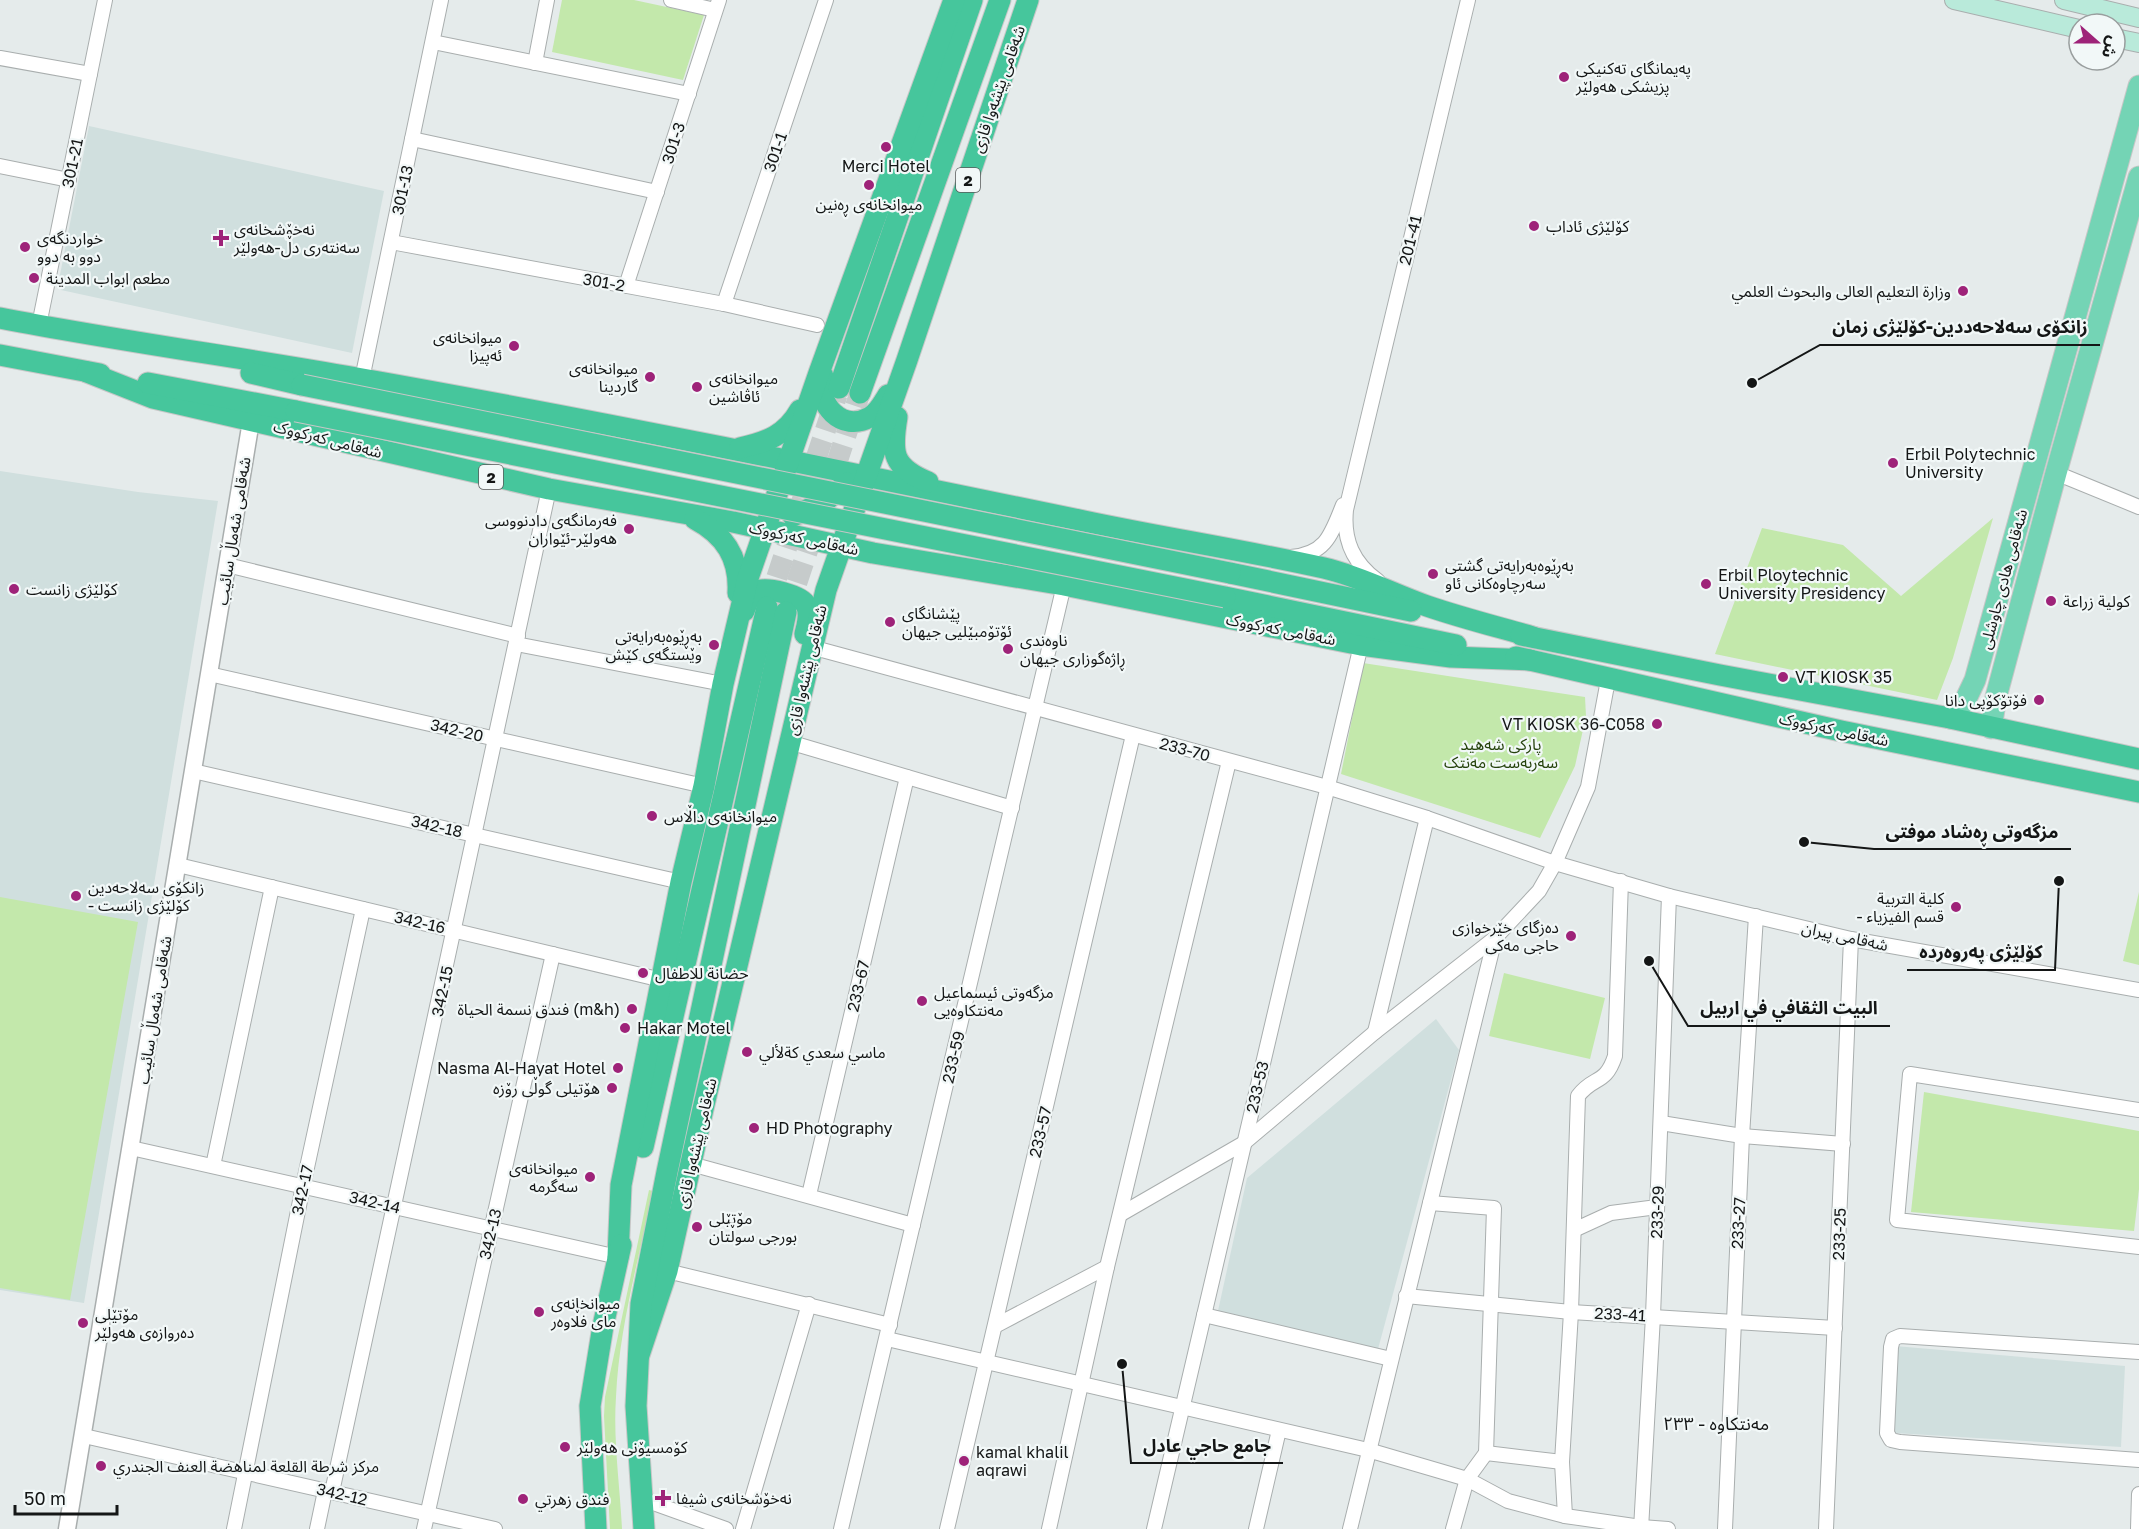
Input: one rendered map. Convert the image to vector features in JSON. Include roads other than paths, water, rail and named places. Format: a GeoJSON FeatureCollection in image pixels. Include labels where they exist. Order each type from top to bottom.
{"type":"FeatureCollection","features":[{"type":"Feature","properties":{"kind":"highway","name":"شەقامی پێشەوا قازی"},"geometry":{"type":"LineString","coordinates":[[618,1257],[621,1185],[681,882],[704,786],[736,624],[748,578],[773,525],[792,465],[802,420],[819,373],[826,327],[954,0]]}},
{"type":"Feature","properties":{"kind":"highway"},"geometry":{"type":"LineString","coordinates":[[839,388],[972,0]]}},
{"type":"Feature","properties":{"kind":"highway","name":"شەقامی پێشەوا قازی"},"geometry":{"type":"LineString","coordinates":[[860,393],[1000,0]]}},
{"type":"Feature","properties":{"kind":"highway","name":"شەقامی پێشەوا قازی"},"geometry":{"type":"LineString","coordinates":[[837,541],[856,481],[878,442],[907,360],[1028,0]]}},
{"type":"Feature","properties":{"kind":"highway","name":"شەقامی کەرکووک"},"geometry":{"type":"LineString","coordinates":[[0,318],[107,338],[302,385],[1230,573],[1533,637],[1950,718],[2139,759]]}},
{"type":"Feature","properties":{"kind":"highway"},"geometry":{"type":"LineString","coordinates":[[826,327],[821,391],[828,408],[843,419],[857,421],[871,417],[907,360]]}},
{"type":"Feature","properties":{"kind":"highway","name":"شەقامی کەرکووک"},"geometry":{"type":"LineString","coordinates":[[107,338],[182,348],[362,379],[734,449],[769,461],[792,465]]}},
{"type":"Feature","properties":{"kind":"highway","name":"شەقامی کەرکووک"},"geometry":{"type":"LineString","coordinates":[[0,356],[296,411],[1225,597],[1530,660],[1608,680],[1852,733],[2139,792]]}},
{"type":"Feature","properties":{"kind":"highway"},"geometry":{"type":"LineString","coordinates":[[907,360],[893,440],[895,453],[901,465],[910,475],[955,493]]}},
{"type":"Feature","properties":{"kind":"highway","name":"شەقامی کەرکووک"},"geometry":{"type":"LineString","coordinates":[[87,372],[153,398],[549,489],[683,514],[733,522],[773,525],[837,541]]}},
{"type":"Feature","properties":{"kind":"highway"},"geometry":{"type":"LineString","coordinates":[[734,449],[766,441],[776,437],[784,430],[795,418],[819,373]]}},
{"type":"Feature","properties":{"kind":"highway"},"geometry":{"type":"LineString","coordinates":[[651,508],[667,510],[690,504],[700,495],[706,481],[706,467],[700,454],[679,440],[661,436]]}},
{"type":"Feature","properties":{"kind":"highway"},"geometry":{"type":"LineString","coordinates":[[792,465],[856,481]]}},
{"type":"Feature","properties":{"kind":"highway"},"geometry":{"type":"LineString","coordinates":[[792,465],[803,488],[815,503],[822,524],[837,541],[873,553]]}},
{"type":"Feature","properties":{"kind":"highway"},"geometry":{"type":"LineString","coordinates":[[815,503],[856,481]]}},
{"type":"Feature","properties":{"kind":"highway","name":"شەقامی کەرکووک"},"geometry":{"type":"LineString","coordinates":[[856,481],[955,493],[1328,569],[1446,612],[1533,637]]}},
{"type":"Feature","properties":{"kind":"highway"},"geometry":{"type":"LineString","coordinates":[[952,566],[936,558],[926,542],[926,523],[932,512],[942,503],[954,499],[998,503]]}},
{"type":"Feature","properties":{"kind":"highway","name":"2"},"geometry":{"type":"LineString","coordinates":[[773,525],[815,503]]}},
{"type":"Feature","properties":{"kind":"highway"},"geometry":{"type":"LineString","coordinates":[[683,514],[698,520],[717,534],[735,559],[739,573],[736,624]]}},
{"type":"Feature","properties":{"kind":"highway"},"geometry":{"type":"LineString","coordinates":[[826,590],[828,564],[837,541]]}},
{"type":"Feature","properties":{"kind":"highway"},"geometry":{"type":"LineString","coordinates":[[826,590],[838,567],[849,557],[861,553],[873,553]]}},
{"type":"Feature","properties":{"kind":"highway","name":"شەقامی کەرکووک"},"geometry":{"type":"LineString","coordinates":[[873,553],[1064,585],[1360,645],[1451,657],[1530,660]]}},
{"type":"Feature","properties":{"kind":"highway"},"geometry":{"type":"LineString","coordinates":[[731,648],[748,599],[755,593],[760,590],[770,591],[794,596],[805,603],[808,614],[791,735]]}},
{"type":"Feature","properties":{"kind":"highway","name":"شەقامی پێشەوا قازی"},"geometry":{"type":"LineString","coordinates":[[639,1355],[667,1271],[810,647],[826,590]]}},
{"type":"Feature","properties":{"kind":"highway","name":"شەقامی پێشەوا قازی"},"geometry":{"type":"LineString","coordinates":[[597,1529],[590,1406],[603,1326],[776,610],[641,1304],[636,1406],[644,1529]]}},
{"type":"Feature","properties":{"kind":"main road"},"geometry":{"type":"LineString","coordinates":[[1954,0],[2067,26]]}},
{"type":"Feature","properties":{"kind":"main road"},"geometry":{"type":"LineString","coordinates":[[2064,0],[2139,18]]}},
{"type":"Feature","properties":{"kind":"main road","name":"شەقامی هادی چاوشلی"},"geometry":{"type":"LineString","coordinates":[[1950,718],[1965,701],[1971,690],[2139,86]]}},
{"type":"Feature","properties":{"kind":"main road","name":"شەقامی هادی چاوشلی"},"geometry":{"type":"LineString","coordinates":[[1991,728],[1996,697],[2056,473],[2139,177]]}},
{"type":"Feature","properties":{"kind":"main road"},"geometry":{"type":"LineString","coordinates":[[2055,388],[2067,394],[2080,392]]}},
{"type":"Feature","properties":{"kind":"main road"},"geometry":{"type":"LineString","coordinates":[[2046,422],[2062,420],[2071,425]]}},
{"type":"Feature","properties":{"kind":"main road"},"geometry":{"type":"LineString","coordinates":[[1971,690],[1983,698],[1996,697]]}},
{"type":"Feature","properties":{"kind":"street","name":"301-21"},"geometry":{"type":"LineString","coordinates":[[39,325],[105,0]]}},
{"type":"Feature","properties":{"kind":"street","name":"301-13"},"geometry":{"type":"LineString","coordinates":[[362,379],[441,0]]}},
{"type":"Feature","properties":{"kind":"street"},"geometry":{"type":"LineString","coordinates":[[535,63],[547,0]]}},
{"type":"Feature","properties":{"kind":"street"},"geometry":{"type":"LineString","coordinates":[[671,0],[717,5]]}},
{"type":"Feature","properties":{"kind":"street","name":"301-1"},"geometry":{"type":"LineString","coordinates":[[723,304],[825,0]]}},
{"type":"Feature","properties":{"kind":"street","name":"201-41"},"geometry":{"type":"LineString","coordinates":[[1406,598],[1372,577],[1358,563],[1345,529],[1346,510],[1468,0]]}},
{"type":"Feature","properties":{"kind":"street","name":"301-3"},"geometry":{"type":"LineString","coordinates":[[626,286],[717,5]]}},
{"type":"Feature","properties":{"kind":"street"},"geometry":{"type":"LineString","coordinates":[[433,42],[689,94]]}},
{"type":"Feature","properties":{"kind":"street"},"geometry":{"type":"LineString","coordinates":[[0,58],[90,75]]}},
{"type":"Feature","properties":{"kind":"street"},"geometry":{"type":"LineString","coordinates":[[412,139],[657,192]]}},
{"type":"Feature","properties":{"kind":"street"},"geometry":{"type":"LineString","coordinates":[[0,166],[69,180]]}},
{"type":"Feature","properties":{"kind":"street","name":"301-2"},"geometry":{"type":"LineString","coordinates":[[391,242],[723,304],[826,327]]}},
{"type":"Feature","properties":{"kind":"street","name":"شەقامی شەماڵ سائیب"},"geometry":{"type":"LineString","coordinates":[[67,1529],[251,421]]}},
{"type":"Feature","properties":{"kind":"street"},"geometry":{"type":"LineString","coordinates":[[2056,473],[2139,507]]}},
{"type":"Feature","properties":{"kind":"street","name":"201-41"},"geometry":{"type":"LineString","coordinates":[[1271,558],[1303,556],[1321,548],[1333,527],[1352,481]]}},
{"type":"Feature","properties":{"kind":"street","name":"342-15"},"geometry":{"type":"LineString","coordinates":[[317,1529],[328,1491],[394,1207],[549,489]]}},
{"type":"Feature","properties":{"kind":"street"},"geometry":{"type":"LineString","coordinates":[[227,565],[517,640],[723,684]]}},
{"type":"Feature","properties":{"kind":"street","name":"233-59"},"geometry":{"type":"LineString","coordinates":[[841,1529],[1064,585]]}},
{"type":"Feature","properties":{"kind":"street","name":"233-53"},"geometry":{"type":"LineString","coordinates":[[1154,1529],[1360,645]]}},
{"type":"Feature","properties":{"kind":"street","name":"233-70"},"geometry":{"type":"LineString","coordinates":[[810,647],[1327,787],[1427,818],[1556,863]]}},
{"type":"Feature","properties":{"kind":"street","name":"342-20"},"geometry":{"type":"LineString","coordinates":[[209,674],[704,786]]}},
{"type":"Feature","properties":{"kind":"street"},"geometry":{"type":"LineString","coordinates":[[1121,1214],[1244,1143],[1375,1032],[1495,938],[1539,891],[1556,863],[1588,787],[1608,680]]}},
{"type":"Feature","properties":{"kind":"street"},"geometry":{"type":"LineString","coordinates":[[791,735],[908,777],[1012,808]]}},
{"type":"Feature","properties":{"kind":"street","name":"233-57"},"geometry":{"type":"LineString","coordinates":[[947,1529],[1133,735]]}},
{"type":"Feature","properties":{"kind":"street"},"geometry":{"type":"LineString","coordinates":[[1049,1529],[1107,1267],[1229,761]]}},
{"type":"Feature","properties":{"kind":"street","name":"342-18"},"geometry":{"type":"LineString","coordinates":[[193,771],[681,882]]}},
{"type":"Feature","properties":{"kind":"street","name":"233-67"},"geometry":{"type":"LineString","coordinates":[[809,1195],[908,777]]}},
{"type":"Feature","properties":{"kind":"street"},"geometry":{"type":"LineString","coordinates":[[1375,1032],[1427,818]]}},
{"type":"Feature","properties":{"kind":"street","name":"شەقامی پیران"},"geometry":{"type":"LineString","coordinates":[[1556,863],[1669,896],[1851,939],[2139,990]]}},
{"type":"Feature","properties":{"kind":"street","name":"342-16"},"geometry":{"type":"LineString","coordinates":[[178,865],[662,980]]}},
{"type":"Feature","properties":{"kind":"street"},"geometry":{"type":"LineString","coordinates":[[1565,1516],[1562,1462],[1571,1312],[1578,1096],[1585,1087],[1606,1076],[1611,1069],[1614,1056],[1621,881]]}},
{"type":"Feature","properties":{"kind":"street"},"geometry":{"type":"LineString","coordinates":[[213,1166],[272,887]]}},
{"type":"Feature","properties":{"kind":"street","name":"233-29"},"geometry":{"type":"LineString","coordinates":[[1641,1528],[1653,1316],[1669,896]]}},
{"type":"Feature","properties":{"kind":"street","name":"342-17"},"geometry":{"type":"LineString","coordinates":[[234,1529],[303,1186],[363,909]]}},
{"type":"Feature","properties":{"kind":"street","name":"233-27"},"geometry":{"type":"LineString","coordinates":[[1725,1529],[1742,1136],[1756,916]]}},
{"type":"Feature","properties":{"kind":"street"},"geometry":{"type":"LineString","coordinates":[[1350,1529],[1495,938]]}},
{"type":"Feature","properties":{"kind":"street","name":"233-25"},"geometry":{"type":"LineString","coordinates":[[1826,1529],[1851,939]]}},
{"type":"Feature","properties":{"kind":"street","name":"342-13"},"geometry":{"type":"LineString","coordinates":[[424,1529],[553,954]]}},
{"type":"Feature","properties":{"kind":"street"},"geometry":{"type":"LineString","coordinates":[[2139,1110],[1910,1074],[1897,1220],[2139,1247]]}},
{"type":"Feature","properties":{"kind":"street"},"geometry":{"type":"LineString","coordinates":[[1661,1123],[1742,1136],[1843,1144]]}},
{"type":"Feature","properties":{"kind":"street","name":"342-14"},"geometry":{"type":"LineString","coordinates":[[131,1148],[618,1257]]}},
{"type":"Feature","properties":{"kind":"street"},"geometry":{"type":"LineString","coordinates":[[691,1164],[913,1225]]}},
{"type":"Feature","properties":{"kind":"street"},"geometry":{"type":"LineString","coordinates":[[1430,1203],[1494,1208],[1486,1453],[1467,1479],[1453,1529]]}},
{"type":"Feature","properties":{"kind":"street"},"geometry":{"type":"LineString","coordinates":[[1574,1230],[1611,1213],[1657,1207]]}},
{"type":"Feature","properties":{"kind":"street"},"geometry":{"type":"LineString","coordinates":[[994,1326],[1107,1267]]}},
{"type":"Feature","properties":{"kind":"street"},"geometry":{"type":"LineString","coordinates":[[667,1271],[809,1304],[986,1362],[1368,1450],[1467,1479],[1508,1501],[1565,1516],[1641,1528],[1668,1529]]}},
{"type":"Feature","properties":{"kind":"street","name":"233-41"},"geometry":{"type":"LineString","coordinates":[[1406,1296],[1571,1312],[1835,1328]]}},
{"type":"Feature","properties":{"kind":"street"},"geometry":{"type":"LineString","coordinates":[[744,1529],[809,1304]]}},
{"type":"Feature","properties":{"kind":"street"},"geometry":{"type":"LineString","coordinates":[[1204,1315],[1391,1359]]}},
{"type":"Feature","properties":{"kind":"street"},"geometry":{"type":"LineString","coordinates":[[2139,1352],[1900,1336],[1893,1339],[1891,1347],[1887,1433],[1891,1440],[1900,1442],[2139,1460]]}},
{"type":"Feature","properties":{"kind":"street"},"geometry":{"type":"LineString","coordinates":[[1256,1529],[1280,1430]]}},
{"type":"Feature","properties":{"kind":"street","name":"342-12"},"geometry":{"type":"LineString","coordinates":[[84,1436],[495,1529]]}},
{"type":"Feature","properties":{"kind":"street"},"geometry":{"type":"LineString","coordinates":[[1486,1453],[1562,1462]]}},
{"type":"Feature","properties":{"kind":"street"},"geometry":{"type":"LineString","coordinates":[[2138,1529],[2139,1494]]}},
{"type":"Feature","properties":{"kind":"street"},"geometry":{"type":"LineString","coordinates":[[642,1499],[726,1529]]}},
{"type":"Feature","properties":{"kind":"tunnel"},"geometry":{"type":"LineString","coordinates":[[787,612],[860,393]]}},
{"type":"Feature","properties":{"kind":"tunnel"},"geometry":{"type":"LineString","coordinates":[[767,607],[837,395]]}},
{"type":"Feature","properties":{"kind":"place","name":"پەیمانگای تەکنیکی پزیشکی هەولێر"},"geometry":{"type":"Point","coordinates":[1564,77]}},
{"type":"Feature","properties":{"kind":"place","name":"Merci Hotel"},"geometry":{"type":"Point","coordinates":[886,147]}},
{"type":"Feature","properties":{"kind":"place","name":"میوانخانەی ڕەنین"},"geometry":{"type":"Point","coordinates":[869,185]}},
{"type":"Feature","properties":{"kind":"place","name":"کۆلێژی ئاداب"},"geometry":{"type":"Point","coordinates":[1534,226]}},
{"type":"Feature","properties":{"kind":"place","name":"نەخۆشخانەی سەنتەری دڵ-هەولێر"},"geometry":{"type":"Point","coordinates":[221,238]}},
{"type":"Feature","properties":{"kind":"place","name":"خواردنگەی دوو بە دوو"},"geometry":{"type":"Point","coordinates":[25,247]}},
{"type":"Feature","properties":{"kind":"place","name":"مطعم ابواب المدينة"},"geometry":{"type":"Point","coordinates":[34,278]}},
{"type":"Feature","properties":{"kind":"place","name":"وزارة التعليم العالى والبحوث العلمي"},"geometry":{"type":"Point","coordinates":[1963,291]}},
{"type":"Feature","properties":{"kind":"place","name":"میوانخانەی ئەپیزا"},"geometry":{"type":"Point","coordinates":[514,346]}},
{"type":"Feature","properties":{"kind":"place","name":"میوانخانەی گاردینا"},"geometry":{"type":"Point","coordinates":[650,377]}},
{"type":"Feature","properties":{"kind":"place","name":"زانکۆی سەلاحەددین-کۆلێژی زمان"},"geometry":{"type":"Point","coordinates":[1752,383]}},
{"type":"Feature","properties":{"kind":"place","name":"میوانخانەی ئاڤاشین"},"geometry":{"type":"Point","coordinates":[697,387]}},
{"type":"Feature","properties":{"kind":"place","name":"Erbil Polytechnic University"},"geometry":{"type":"Point","coordinates":[1893,463]}},
{"type":"Feature","properties":{"kind":"place","name":"فه‌رمانگه‌ی دادنووسی هه‌ولێر-ئێواران"},"geometry":{"type":"Point","coordinates":[629,529]}},
{"type":"Feature","properties":{"kind":"place","name":"بەڕێوەبەرایەتی گشتی سەرچاوەکانی ئاو"},"geometry":{"type":"Point","coordinates":[1433,574]}},
{"type":"Feature","properties":{"kind":"place","name":"Erbil Ploytechnic University Presidency"},"geometry":{"type":"Point","coordinates":[1706,584]}},
{"type":"Feature","properties":{"kind":"place","name":"کۆلێژی زانست"},"geometry":{"type":"Point","coordinates":[14,589]}},
{"type":"Feature","properties":{"kind":"place","name":"كولية زراعة"},"geometry":{"type":"Point","coordinates":[2051,601]}},
{"type":"Feature","properties":{"kind":"place","name":"پێشانگای ئۆتۆمبێلیی جیھان"},"geometry":{"type":"Point","coordinates":[890,622]}},
{"type":"Feature","properties":{"kind":"place","name":"بەڕێوەبەرایەتی وێستگەی کێش"},"geometry":{"type":"Point","coordinates":[714,645]}},
{"type":"Feature","properties":{"kind":"place","name":"ناوەندی ڕاژەگوزاری جیهان"},"geometry":{"type":"Point","coordinates":[1008,649]}},
{"type":"Feature","properties":{"kind":"place","name":"VT KIOSK 35"},"geometry":{"type":"Point","coordinates":[1783,677]}},
{"type":"Feature","properties":{"kind":"place","name":"فۆتۆکۆپی دانا"},"geometry":{"type":"Point","coordinates":[2039,700]}},
{"type":"Feature","properties":{"kind":"place","name":"VT KIOSK 36-C058"},"geometry":{"type":"Point","coordinates":[1657,724]}},
{"type":"Feature","properties":{"kind":"place","name":"میوانخانەی داڵاس"},"geometry":{"type":"Point","coordinates":[652,816]}},
{"type":"Feature","properties":{"kind":"place","name":"مزگەوتی ڕەشاد موفتی"},"geometry":{"type":"Point","coordinates":[1804,842]}},
{"type":"Feature","properties":{"kind":"place","name":"کۆلێژی پەروەردە"},"geometry":{"type":"Point","coordinates":[2059,881]}},
{"type":"Feature","properties":{"kind":"place","name":"زانکۆی سەلاحەدین - کۆلێژی زانست"},"geometry":{"type":"Point","coordinates":[76,896]}},
{"type":"Feature","properties":{"kind":"place","name":"كلية التربية - قسم الفيزياء"},"geometry":{"type":"Point","coordinates":[1956,907]}},
{"type":"Feature","properties":{"kind":"place","name":"دەزگای خێرخوازی حاجی مەکی"},"geometry":{"type":"Point","coordinates":[1571,936]}},
{"type":"Feature","properties":{"kind":"place","name":"البيت الثقافي في اربيل"},"geometry":{"type":"Point","coordinates":[1649,961]}},
{"type":"Feature","properties":{"kind":"place","name":"حضانة للاطفال"},"geometry":{"type":"Point","coordinates":[643,973]}},
{"type":"Feature","properties":{"kind":"place","name":"مزگەوتی ئیسماعیل مەنتکاوەیی"},"geometry":{"type":"Point","coordinates":[922,1001]}},
{"type":"Feature","properties":{"kind":"place","name":"فندق نسمة الحياة (m&h)"},"geometry":{"type":"Point","coordinates":[632,1009]}},
{"type":"Feature","properties":{"kind":"place","name":"Hakar Motel"},"geometry":{"type":"Point","coordinates":[625,1028]}},
{"type":"Feature","properties":{"kind":"place","name":"ماسي سعدي كةلألي"},"geometry":{"type":"Point","coordinates":[747,1052]}},
{"type":"Feature","properties":{"kind":"place","name":"Nasma Al-Hayat Hotel"},"geometry":{"type":"Point","coordinates":[618,1068]}},
{"type":"Feature","properties":{"kind":"place","name":"هۆتیلی گوڵی رۆزه"},"geometry":{"type":"Point","coordinates":[612,1088]}},
{"type":"Feature","properties":{"kind":"place","name":"HD Photography"},"geometry":{"type":"Point","coordinates":[754,1128]}},
{"type":"Feature","properties":{"kind":"place","name":"میوانخانەی سەگرمە"},"geometry":{"type":"Point","coordinates":[590,1177]}},
{"type":"Feature","properties":{"kind":"place","name":"مۆتێلی بورجی سوڵتان"},"geometry":{"type":"Point","coordinates":[697,1227]}},
{"type":"Feature","properties":{"kind":"place","name":"میوانخانەی مای فڵاوەر"},"geometry":{"type":"Point","coordinates":[539,1312]}},
{"type":"Feature","properties":{"kind":"place","name":"مۆتێلی دەروازەی هەولێر"},"geometry":{"type":"Point","coordinates":[83,1323]}},
{"type":"Feature","properties":{"kind":"place","name":"جامع حاجي عادل"},"geometry":{"type":"Point","coordinates":[1122,1364]}},
{"type":"Feature","properties":{"kind":"place","name":"کۆمسیۆنی هەولێر"},"geometry":{"type":"Point","coordinates":[565,1447]}},
{"type":"Feature","properties":{"kind":"place","name":"kamal khalil aqrawi"},"geometry":{"type":"Point","coordinates":[964,1461]}},
{"type":"Feature","properties":{"kind":"place","name":"مركز شرطة القلعة لمناهضة العنف الجندري"},"geometry":{"type":"Point","coordinates":[101,1466]}},
{"type":"Feature","properties":{"kind":"place","name":"نەخۆشخانەی شیفا"},"geometry":{"type":"Point","coordinates":[663,1498]}},
{"type":"Feature","properties":{"kind":"place","name":"فندق زهرتي"},"geometry":{"type":"Point","coordinates":[523,1499]}},
{"type":"Feature","properties":{"kind":"district","name":"مەنتکاوە - ٢٣٣"},"geometry":{"type":"Point","coordinates":[1716,1423]}},
{"type":"Feature","properties":{"kind":"park label","name":"پارکی شەهید سەربەست مەنتک"},"geometry":{"type":"Point","coordinates":[1501,753]}}]}
